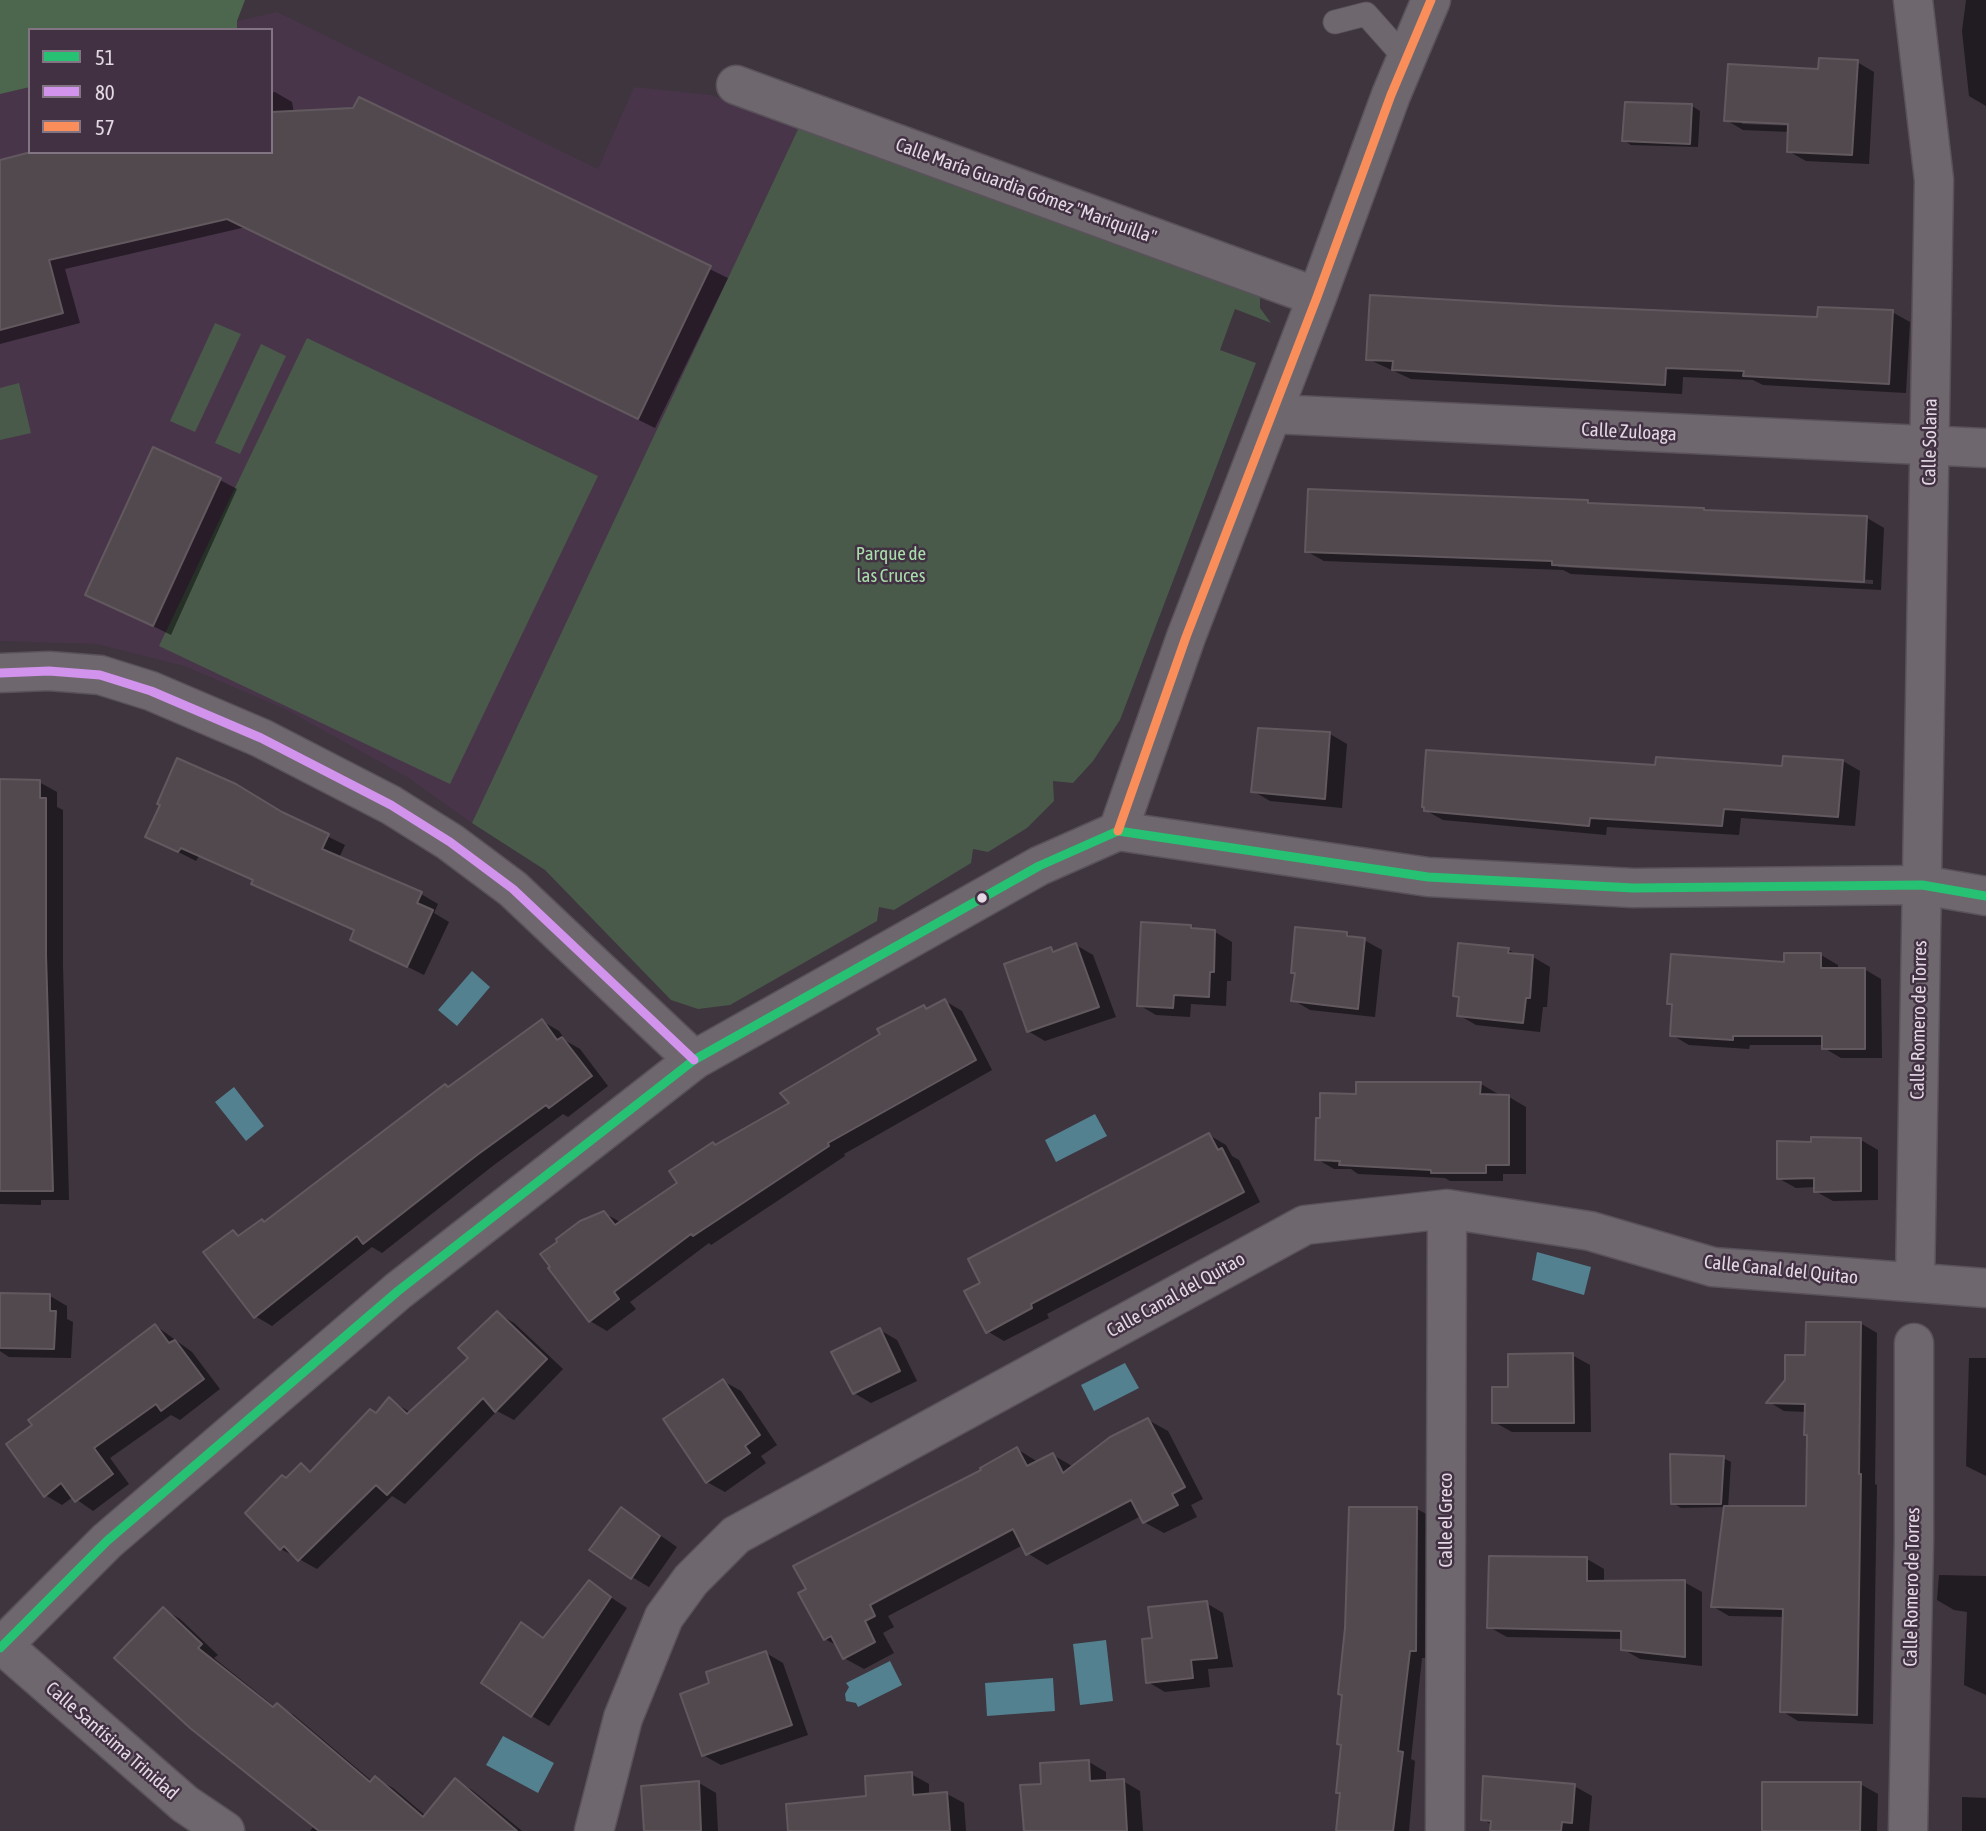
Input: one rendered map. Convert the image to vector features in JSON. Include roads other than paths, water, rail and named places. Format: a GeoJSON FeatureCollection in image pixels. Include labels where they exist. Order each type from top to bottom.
{"type":"FeatureCollection","features":[{"type":"Feature","properties":{"kind":"street"},"geometry":{"type":"LineString","coordinates":[[1118,831],[1186,636],[1317,297],[1391,95],[1432,0]]}},
{"type":"Feature","properties":{"kind":"street","name":"Calle Solana"},"geometry":{"type":"LineString","coordinates":[[1913,0],[1934,180],[1922,884]]}},
{"type":"Feature","properties":{"kind":"street","name":"Calle María Guardia Gómez \"Mariquilla\""},"geometry":{"type":"LineString","coordinates":[[736,85],[1317,297]]}},
{"type":"Feature","properties":{"kind":"street","name":"Calle Zuloaga"},"geometry":{"type":"LineString","coordinates":[[1272,414],[1986,448]]}},
{"type":"Feature","properties":{"kind":"street"},"geometry":{"type":"LineString","coordinates":[[0,673],[50,671],[100,675],[151,691],[261,738],[391,805],[450,842],[513,889],[694,1060]]}},
{"type":"Feature","properties":{"kind":"street"},"geometry":{"type":"LineString","coordinates":[[1,1646],[107,1541],[398,1291],[694,1060],[1039,866],[1118,831],[1428,877],[1633,888],[1922,884],[1986,896]]}},
{"type":"Feature","properties":{"kind":"street","name":"Calle Romero de Torres"},"geometry":{"type":"LineString","coordinates":[[1915,1282],[1922,884]]}},
{"type":"Feature","properties":{"kind":"street","name":"Calle Canal del Quitao"},"geometry":{"type":"LineString","coordinates":[[594,1831],[623,1718],[664,1618],[691,1580],[736,1535],[1305,1225],[1447,1209],[1590,1231],[1713,1268],[1986,1288]]}},
{"type":"Feature","properties":{"kind":"street","name":"Calle el Greco"},"geometry":{"type":"LineString","coordinates":[[1446,1831],[1447,1209]]}},
{"type":"Feature","properties":{"kind":"street","name":"Calle Romero de Torres"},"geometry":{"type":"LineString","coordinates":[[1908,1831],[1914,1539],[1914,1343]]}},
{"type":"Feature","properties":{"kind":"street","name":"Calle Santísima Trinidad"},"geometry":{"type":"LineString","coordinates":[[1,1646],[185,1804],[225,1831]]}},
{"type":"Feature","properties":{"kind":"lane"},"geometry":{"type":"LineString","coordinates":[[1335,22],[1366,14],[1406,59]]}},
{"type":"Feature","properties":{"kind":"water"},"geometry":{"type":"Polygon","coordinates":[[[472,971],[490,987],[457,1026],[438,1010],[472,971]]]}},
{"type":"Feature","properties":{"kind":"water"},"geometry":{"type":"Polygon","coordinates":[[[234,1087],[264,1126],[246,1141],[215,1102],[234,1087]]]}},
{"type":"Feature","properties":{"kind":"water"},"geometry":{"type":"Polygon","coordinates":[[[1095,1114],[1107,1136],[1056,1162],[1045,1140],[1095,1114]]]}},
{"type":"Feature","properties":{"kind":"water"},"geometry":{"type":"Polygon","coordinates":[[[1537,1252],[1591,1267],[1584,1295],[1532,1280],[1537,1252]]]}},
{"type":"Feature","properties":{"kind":"water"},"geometry":{"type":"Polygon","coordinates":[[[1125,1363],[1139,1388],[1094,1411],[1081,1385],[1125,1363]]]}},
{"type":"Feature","properties":{"kind":"water"},"geometry":{"type":"Polygon","coordinates":[[[1106,1640],[1113,1701],[1080,1705],[1073,1644],[1106,1640]]]}},
{"type":"Feature","properties":{"kind":"water"},"geometry":{"type":"Polygon","coordinates":[[[890,1661],[902,1685],[858,1707],[856,1703],[846,1701],[845,1694],[849,1687],[846,1683],[890,1661]]]}},
{"type":"Feature","properties":{"kind":"water"},"geometry":{"type":"Polygon","coordinates":[[[1053,1678],[1055,1711],[987,1716],[985,1683],[1053,1678]]]}},
{"type":"Feature","properties":{"kind":"water"},"geometry":{"type":"Polygon","coordinates":[[[503,1736],[554,1763],[538,1793],[486,1765],[503,1736]]]}},
{"type":"Feature","properties":{"kind":"park label","name":"Parque de las Cruces"},"geometry":{"type":"Point","coordinates":[891,565]}}]}
